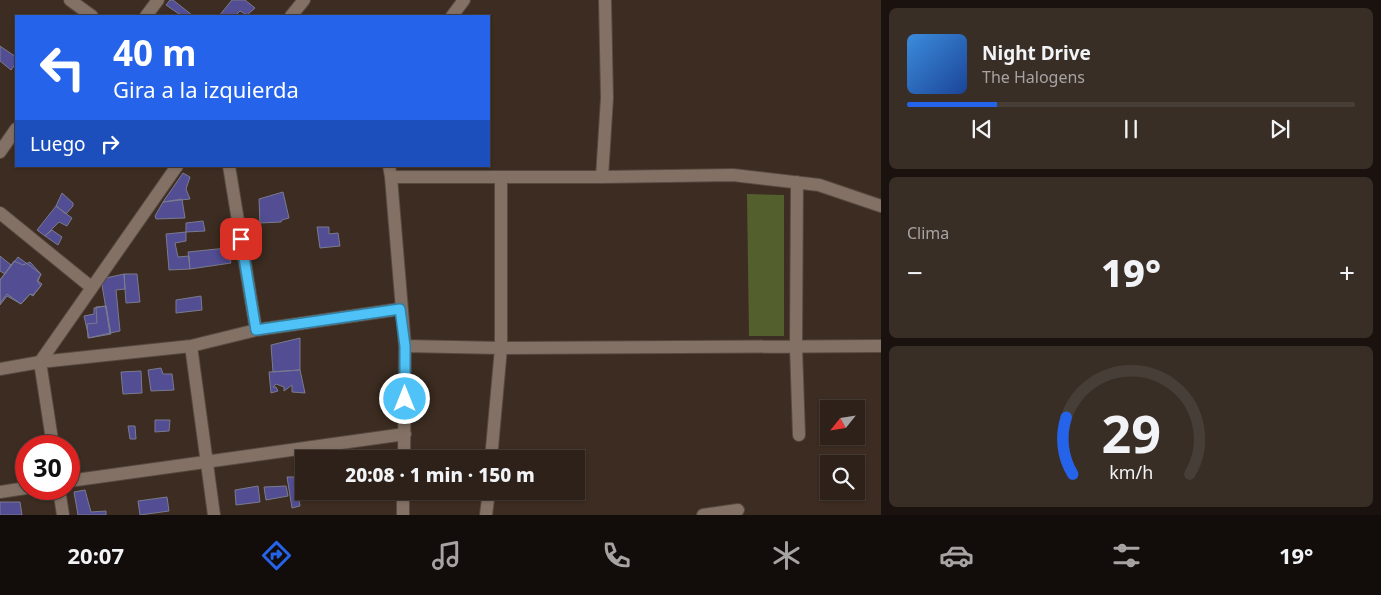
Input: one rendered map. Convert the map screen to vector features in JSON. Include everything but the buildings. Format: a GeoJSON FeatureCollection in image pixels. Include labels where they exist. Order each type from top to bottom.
{"type":"FeatureCollection","features":[{"type":"Feature","properties":{"kind":"street"},"geometry":{"type":"LineString","coordinates":[[70,0],[91,15]]}},
{"type":"Feature","properties":{"kind":"street"},"geometry":{"type":"LineString","coordinates":[[147,15],[158,0]]}},
{"type":"Feature","properties":{"kind":"street"},"geometry":{"type":"LineString","coordinates":[[292,15],[304,0]]}},
{"type":"Feature","properties":{"kind":"street"},"geometry":{"type":"LineString","coordinates":[[453,15],[464,0]]}},
{"type":"Feature","properties":{"kind":"street"},"geometry":{"type":"LineString","coordinates":[[602,178],[607,98],[605,0]]}},
{"type":"Feature","properties":{"kind":"street"},"geometry":{"type":"LineString","coordinates":[[0,152],[15,130]]}},
{"type":"Feature","properties":{"kind":"street"},"geometry":{"type":"LineString","coordinates":[[51,435],[40,362],[176,167]]}},
{"type":"Feature","properties":{"kind":"street"},"geometry":{"type":"LineString","coordinates":[[229,167],[256,330]]}},
{"type":"Feature","properties":{"kind":"street"},"geometry":{"type":"LineString","coordinates":[[404,450],[405,346],[400,309],[390,172],[501,178],[733,175],[819,185],[881,206]]}},
{"type":"Feature","properties":{"kind":"street"},"geometry":{"type":"LineString","coordinates":[[492,450],[501,348],[501,178]]}},
{"type":"Feature","properties":{"kind":"street"},"geometry":{"type":"LineString","coordinates":[[797,182],[796,347],[799,435]]}},
{"type":"Feature","properties":{"kind":"street"},"geometry":{"type":"LineString","coordinates":[[0,213],[92,287]]}},
{"type":"Feature","properties":{"kind":"street"},"geometry":{"type":"LineString","coordinates":[[0,369],[40,362],[191,346],[256,330],[400,309]]}},
{"type":"Feature","properties":{"kind":"street"},"geometry":{"type":"LineString","coordinates":[[191,346],[214,515]]}},
{"type":"Feature","properties":{"kind":"street"},"geometry":{"type":"LineString","coordinates":[[405,346],[501,348],[881,346]]}},
{"type":"Feature","properties":{"kind":"street"},"geometry":{"type":"LineString","coordinates":[[80,479],[405,434]]}},
{"type":"Feature","properties":{"kind":"street"},"geometry":{"type":"LineString","coordinates":[[0,492],[15,490]]}},
{"type":"Feature","properties":{"kind":"street"},"geometry":{"type":"LineString","coordinates":[[61,500],[63,515]]}},
{"type":"Feature","properties":{"kind":"street"},"geometry":{"type":"LineString","coordinates":[[403,500],[403,515]]}},
{"type":"Feature","properties":{"kind":"street"},"geometry":{"type":"LineString","coordinates":[[486,515],[487,500]]}},
{"type":"Feature","properties":{"kind":"street"},"geometry":{"type":"LineString","coordinates":[[703,515],[738,510]]}},
{"type":"Feature","properties":{"kind":"green space"},"geometry":{"type":"Polygon","coordinates":[[[747,194],[784,195],[784,336],[749,336],[747,194]]]}},
{"type":"Feature","properties":{"kind":"route"},"geometry":{"type":"LineString","coordinates":[[241,239],[256,330],[400,309],[405,346],[405,399]]}}]}
